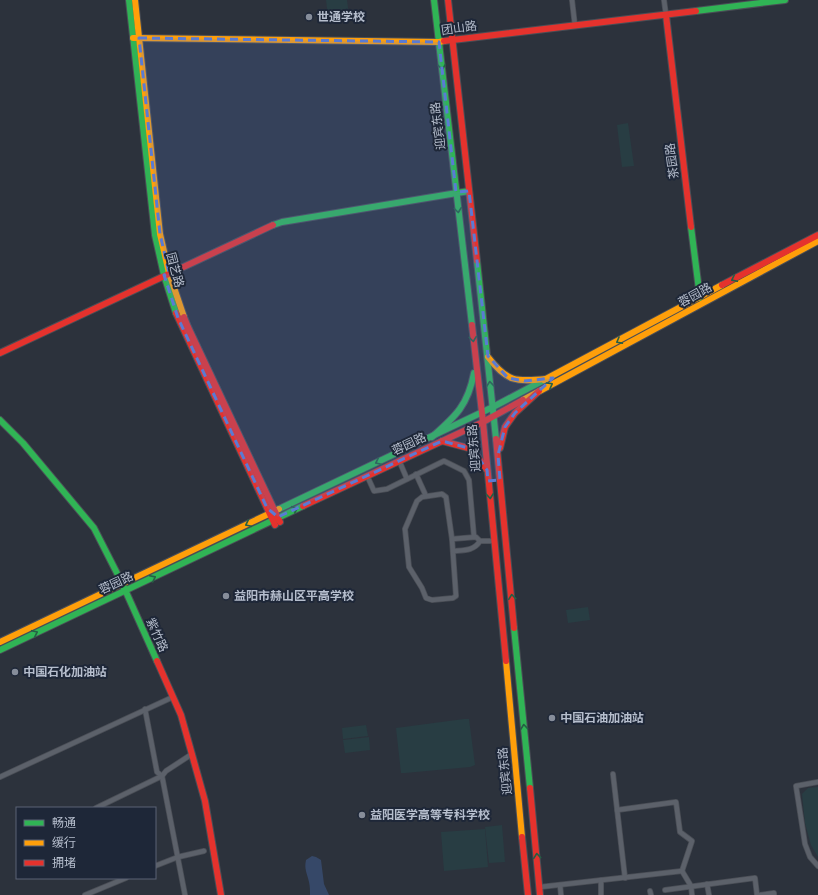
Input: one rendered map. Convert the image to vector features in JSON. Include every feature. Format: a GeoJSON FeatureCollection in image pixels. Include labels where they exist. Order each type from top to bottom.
{"type":"FeatureCollection","features":[{"type":"Feature","properties":{"kind":"main road","name":"园艺路"},"geometry":{"type":"LineString","coordinates":[[129,0],[136,38],[160,234],[167,274],[188,327],[275,518]]}},
{"type":"Feature","properties":{"kind":"main road","name":"园艺路"},"geometry":{"type":"LineString","coordinates":[[135,0],[136,38]]}},
{"type":"Feature","properties":{"kind":"main road","name":"迎宾东路"},"geometry":{"type":"LineString","coordinates":[[434,0],[482,412],[528,895]]}},
{"type":"Feature","properties":{"kind":"main road","name":"迎宾东路"},"geometry":{"type":"LineString","coordinates":[[448,0],[494,416],[540,895]]}},
{"type":"Feature","properties":{"kind":"main road","name":"团山路"},"geometry":{"type":"LineString","coordinates":[[136,38],[439,42],[452,39],[575,26],[785,0]]}},
{"type":"Feature","properties":{"kind":"main road","name":"茶园路"},"geometry":{"type":"LineString","coordinates":[[666,15],[699,296],[702,303]]}},
{"type":"Feature","properties":{"kind":"main road"},"geometry":{"type":"LineString","coordinates":[[0,353],[272,225],[282,222],[469,191]]}},
{"type":"Feature","properties":{"kind":"main road","name":"蓉园路"},"geometry":{"type":"LineString","coordinates":[[0,650],[126,591],[275,518],[493,407],[608,347],[699,296],[818,235]]}},
{"type":"Feature","properties":{"kind":"main road","name":"蓉园路"},"geometry":{"type":"LineString","coordinates":[[0,642],[122,583],[275,518],[483,422],[818,241]]}},
{"type":"Feature","properties":{"kind":"main road"},"geometry":{"type":"LineString","coordinates":[[475,355],[487,355],[496,369],[508,378],[524,381],[546,379]]}},
{"type":"Feature","properties":{"kind":"main road"},"geometry":{"type":"LineString","coordinates":[[432,437],[450,421],[464,405],[471,390],[476,363]]}},
{"type":"Feature","properties":{"kind":"main road"},"geometry":{"type":"LineString","coordinates":[[498,455],[505,427],[515,413],[539,391]]}},
{"type":"Feature","properties":{"kind":"main road","name":"紫竹路"},"geometry":{"type":"LineString","coordinates":[[0,420],[23,443],[94,528],[126,591],[181,715],[204,801],[221,895]]}},
{"type":"Feature","properties":{"kind":"main road"},"geometry":{"type":"LineString","coordinates":[[442,441],[472,449],[487,470]]}},
{"type":"Feature","properties":{"kind":"main road"},"geometry":{"type":"LineString","coordinates":[[488,481],[500,480]]}},
{"type":"Feature","properties":{"kind":"main road"},"geometry":{"type":"LineString","coordinates":[[508,690],[520,689]]}},
{"type":"Feature","properties":{"kind":"street"},"geometry":{"type":"LineString","coordinates":[[572,0],[575,26]]}},
{"type":"Feature","properties":{"kind":"street"},"geometry":{"type":"LineString","coordinates":[[664,0],[666,15]]}},
{"type":"Feature","properties":{"kind":"street"},"geometry":{"type":"LineString","coordinates":[[369,480],[374,491],[387,489],[444,461],[464,470],[469,480],[474,537]]}},
{"type":"Feature","properties":{"kind":"street"},"geometry":{"type":"LineString","coordinates":[[401,465],[407,479]]}},
{"type":"Feature","properties":{"kind":"street"},"geometry":{"type":"LineString","coordinates":[[416,474],[426,496]]}},
{"type":"Feature","properties":{"kind":"street"},"geometry":{"type":"LineString","coordinates":[[442,494],[446,497],[453,551],[456,596],[453,598],[432,600],[426,598],[422,588],[409,567],[405,529],[417,501],[426,496],[442,494]]}},
{"type":"Feature","properties":{"kind":"street"},"geometry":{"type":"LineString","coordinates":[[452,539],[476,537],[480,542]]}},
{"type":"Feature","properties":{"kind":"street"},"geometry":{"type":"LineString","coordinates":[[453,551],[472,549],[480,542],[494,540]]}},
{"type":"Feature","properties":{"kind":"street"},"geometry":{"type":"LineString","coordinates":[[0,777],[173,697]]}},
{"type":"Feature","properties":{"kind":"street"},"geometry":{"type":"LineString","coordinates":[[145,709],[157,772],[162,776],[185,895]]}},
{"type":"Feature","properties":{"kind":"street"},"geometry":{"type":"LineString","coordinates":[[98,807],[162,776],[166,771],[192,754]]}},
{"type":"Feature","properties":{"kind":"street"},"geometry":{"type":"LineString","coordinates":[[613,774],[625,878]]}},
{"type":"Feature","properties":{"kind":"street"},"geometry":{"type":"LineString","coordinates":[[818,782],[796,786],[805,844],[810,857],[818,866]]}},
{"type":"Feature","properties":{"kind":"street"},"geometry":{"type":"LineString","coordinates":[[617,810],[676,802],[680,832],[692,841],[682,871],[691,886],[692,895]]}},
{"type":"Feature","properties":{"kind":"street"},"geometry":{"type":"LineString","coordinates":[[156,866],[178,857],[204,851]]}},
{"type":"Feature","properties":{"kind":"street"},"geometry":{"type":"LineString","coordinates":[[540,887],[682,871]]}},
{"type":"Feature","properties":{"kind":"street"},"geometry":{"type":"LineString","coordinates":[[665,890],[755,878],[759,895],[774,893],[774,895]]}},
{"type":"Feature","properties":{"kind":"street"},"geometry":{"type":"LineString","coordinates":[[85,895],[124,879]]}},
{"type":"Feature","properties":{"kind":"street"},"geometry":{"type":"LineString","coordinates":[[600,895],[601,880]]}},
{"type":"Feature","properties":{"kind":"street"},"geometry":{"type":"LineString","coordinates":[[707,884],[709,895]]}},
{"type":"Feature","properties":{"kind":"street"},"geometry":{"type":"LineString","coordinates":[[560,885],[561,895]]}},
{"type":"Feature","properties":{"kind":"highlighted area"},"geometry":{"type":"Polygon","coordinates":[[[139,38],[439,42],[456,192],[469,191],[488,356],[508,378],[524,381],[553,378],[515,413],[505,427],[498,455],[500,480],[488,481],[487,470],[472,449],[442,441],[278,517],[267,508],[178,318],[164,275],[169,273],[160,234],[139,38]]]}},
{"type":"Feature","properties":{"kind":"green space"},"geometry":{"type":"Polygon","coordinates":[[[326,0],[347,0],[349,15],[328,17],[326,0]]]}},
{"type":"Feature","properties":{"kind":"green space"},"geometry":{"type":"Polygon","coordinates":[[[628,123],[634,166],[622,167],[617,125],[628,123]]]}},
{"type":"Feature","properties":{"kind":"green space"},"geometry":{"type":"Polygon","coordinates":[[[588,607],[590,620],[568,623],[566,610],[588,607]]]}},
{"type":"Feature","properties":{"kind":"green space"},"geometry":{"type":"Polygon","coordinates":[[[469,719],[475,765],[470,767],[401,773],[396,728],[469,719]]]}},
{"type":"Feature","properties":{"kind":"green space"},"geometry":{"type":"Polygon","coordinates":[[[366,725],[368,736],[343,739],[342,728],[366,725]]]}},
{"type":"Feature","properties":{"kind":"green space"},"geometry":{"type":"Polygon","coordinates":[[[369,737],[370,750],[345,753],[343,740],[369,737]]]}},
{"type":"Feature","properties":{"kind":"green space"},"geometry":{"type":"Polygon","coordinates":[[[818,787],[818,857],[811,845],[805,823],[802,794],[808,788],[818,787]]]}},
{"type":"Feature","properties":{"kind":"green space"},"geometry":{"type":"Polygon","coordinates":[[[502,825],[505,862],[489,863],[485,827],[502,825]]]}},
{"type":"Feature","properties":{"kind":"green space"},"geometry":{"type":"Polygon","coordinates":[[[485,829],[488,867],[444,871],[441,832],[485,829]]]}},
{"type":"Feature","properties":{"kind":"water"},"geometry":{"type":"Polygon","coordinates":[[[312,856],[321,860],[324,884],[329,895],[310,895],[310,885],[305,863],[306,860],[312,856]]]}},
{"type":"Feature","properties":{"kind":"traffic: fast"},"geometry":{"type":"LineString","coordinates":[[129,0],[155,235],[164,275],[176,313]]}},
{"type":"Feature","properties":{"kind":"traffic: fast"},"geometry":{"type":"LineString","coordinates":[[434,0],[472,325]]}},
{"type":"Feature","properties":{"kind":"traffic: fast"},"geometry":{"type":"LineString","coordinates":[[696,11],[785,0]]}},
{"type":"Feature","properties":{"kind":"traffic: fast"},"geometry":{"type":"LineString","coordinates":[[273,225],[282,222],[469,191]]}},
{"type":"Feature","properties":{"kind":"traffic: fast"},"geometry":{"type":"LineString","coordinates":[[691,227],[700,298]]}},
{"type":"Feature","properties":{"kind":"traffic: fast"},"geometry":{"type":"LineString","coordinates":[[477,261],[496,439]]}},
{"type":"Feature","properties":{"kind":"traffic: fast"},"geometry":{"type":"LineString","coordinates":[[432,437],[448,423],[460,409],[468,394],[474,373]]}},
{"type":"Feature","properties":{"kind":"traffic: fast"},"geometry":{"type":"LineString","coordinates":[[279,509],[493,407],[544,380]]}},
{"type":"Feature","properties":{"kind":"traffic: fast"},"geometry":{"type":"LineString","coordinates":[[0,420],[23,443],[94,528],[122,583],[157,661]]}},
{"type":"Feature","properties":{"kind":"traffic: fast"},"geometry":{"type":"LineString","coordinates":[[0,650],[303,506]]}},
{"type":"Feature","properties":{"kind":"traffic: fast"},"geometry":{"type":"LineString","coordinates":[[514,628],[530,788]]}},
{"type":"Feature","properties":{"kind":"traffic: slow"},"geometry":{"type":"LineString","coordinates":[[135,0],[160,234],[169,273],[184,317]]}},
{"type":"Feature","properties":{"kind":"traffic: slow"},"geometry":{"type":"LineString","coordinates":[[133,38],[444,41]]}},
{"type":"Feature","properties":{"kind":"traffic: slow"},"geometry":{"type":"LineString","coordinates":[[523,400],[818,241]]}},
{"type":"Feature","properties":{"kind":"traffic: slow"},"geometry":{"type":"LineString","coordinates":[[544,380],[722,285]]}},
{"type":"Feature","properties":{"kind":"traffic: slow"},"geometry":{"type":"LineString","coordinates":[[488,357],[507,376],[519,380],[546,379]]}},
{"type":"Feature","properties":{"kind":"traffic: slow"},"geometry":{"type":"LineString","coordinates":[[0,642],[279,509]]}},
{"type":"Feature","properties":{"kind":"traffic: slow"},"geometry":{"type":"LineString","coordinates":[[506,661],[522,837]]}},
{"type":"Feature","properties":{"kind":"traffic: jam"},"geometry":{"type":"LineString","coordinates":[[448,0],[477,261]]}},
{"type":"Feature","properties":{"kind":"traffic: jam"},"geometry":{"type":"LineString","coordinates":[[444,41],[696,11]]}},
{"type":"Feature","properties":{"kind":"traffic: jam"},"geometry":{"type":"LineString","coordinates":[[666,15],[691,227]]}},
{"type":"Feature","properties":{"kind":"traffic: jam"},"geometry":{"type":"LineString","coordinates":[[0,353],[273,225]]}},
{"type":"Feature","properties":{"kind":"traffic: jam"},"geometry":{"type":"LineString","coordinates":[[722,285],[818,235]]}},
{"type":"Feature","properties":{"kind":"traffic: jam"},"geometry":{"type":"LineString","coordinates":[[176,313],[275,525]]}},
{"type":"Feature","properties":{"kind":"traffic: jam"},"geometry":{"type":"LineString","coordinates":[[184,317],[280,522]]}},
{"type":"Feature","properties":{"kind":"traffic: jam"},"geometry":{"type":"LineString","coordinates":[[472,325],[506,661]]}},
{"type":"Feature","properties":{"kind":"traffic: jam"},"geometry":{"type":"LineString","coordinates":[[500,448],[505,427],[515,413],[539,391]]}},
{"type":"Feature","properties":{"kind":"traffic: jam"},"geometry":{"type":"LineString","coordinates":[[303,506],[483,422],[523,400]]}},
{"type":"Feature","properties":{"kind":"traffic: jam"},"geometry":{"type":"LineString","coordinates":[[496,439],[514,628]]}},
{"type":"Feature","properties":{"kind":"traffic: jam"},"geometry":{"type":"LineString","coordinates":[[442,441],[472,449],[487,470]]}},
{"type":"Feature","properties":{"kind":"traffic: jam"},"geometry":{"type":"LineString","coordinates":[[157,661],[181,715],[205,801],[221,895]]}},
{"type":"Feature","properties":{"kind":"traffic: jam"},"geometry":{"type":"LineString","coordinates":[[530,788],[540,895]]}},
{"type":"Feature","properties":{"kind":"traffic: jam"},"geometry":{"type":"LineString","coordinates":[[522,837],[528,895]]}},
{"type":"Feature","properties":{"kind":"place","name":"世通学校"},"geometry":{"type":"Point","coordinates":[309,17]}},
{"type":"Feature","properties":{"kind":"place","name":"益阳市赫山区平高学校"},"geometry":{"type":"Point","coordinates":[226,596]}},
{"type":"Feature","properties":{"kind":"place","name":"中国石化加油站"},"geometry":{"type":"Point","coordinates":[15,672]}},
{"type":"Feature","properties":{"kind":"place","name":"中国石油加油站"},"geometry":{"type":"Point","coordinates":[552,718]}},
{"type":"Feature","properties":{"kind":"place","name":"益阳医学高等专科学校"},"geometry":{"type":"Point","coordinates":[362,815]}}]}
